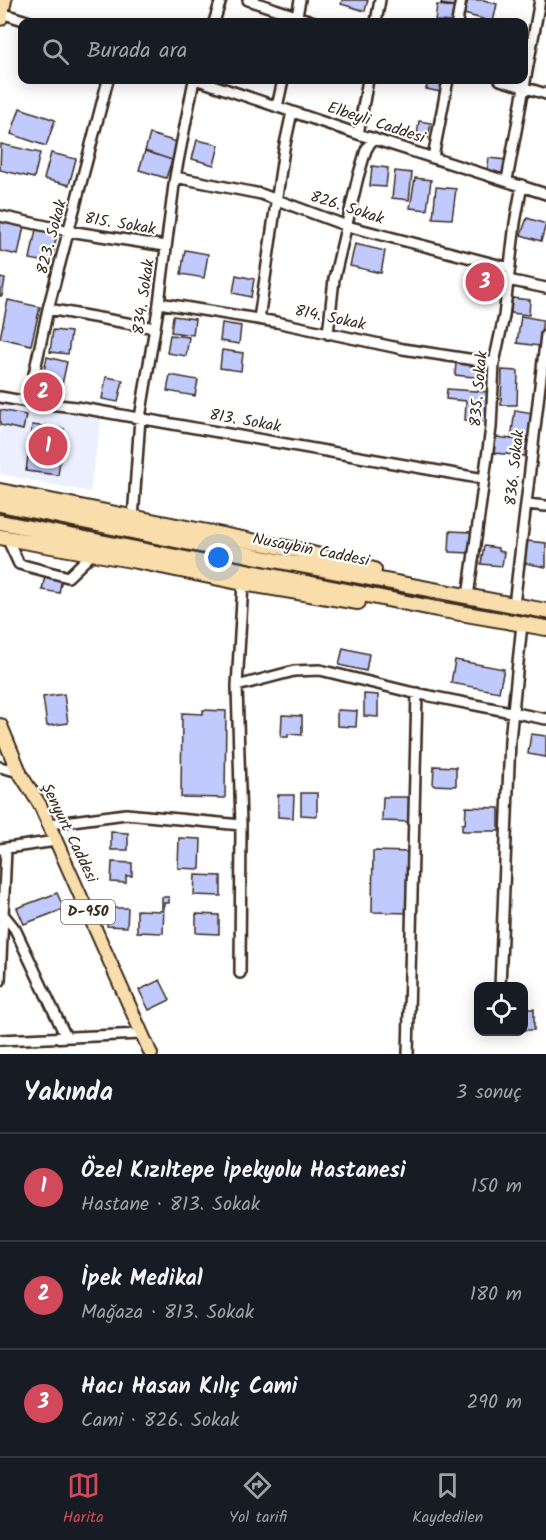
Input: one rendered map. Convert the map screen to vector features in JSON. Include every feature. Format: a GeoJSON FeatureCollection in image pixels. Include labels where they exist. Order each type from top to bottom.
{"type":"FeatureCollection","features":[{"type":"Feature","properties":{"kind":"highway"},"geometry":{"type":"LineString","coordinates":[[0,491],[297,550],[468,597]]}},
{"type":"Feature","properties":{"kind":"highway","name":"Nusaybin Caddesi"},"geometry":{"type":"LineString","coordinates":[[0,504],[546,611]]}},
{"type":"Feature","properties":{"kind":"highway","name":"Nusaybin Caddesi"},"geometry":{"type":"LineString","coordinates":[[0,522],[437,609],[546,628]]}},
{"type":"Feature","properties":{"kind":"highway"},"geometry":{"type":"LineString","coordinates":[[4,538],[243,584],[357,602],[437,609]]}},
{"type":"Feature","properties":{"kind":"highway","name":"Şenyurt Caddesi"},"geometry":{"type":"LineString","coordinates":[[0,726],[19,772]]}},
{"type":"Feature","properties":{"kind":"highway","name":"D-950"},"geometry":{"type":"LineString","coordinates":[[0,751],[19,772]]}},
{"type":"Feature","properties":{"kind":"main road","name":"Şenyurt Caddesi"},"geometry":{"type":"LineString","coordinates":[[19,772],[49,824],[151,1054]]}},
{"type":"Feature","properties":{"kind":"street"},"geometry":{"type":"LineString","coordinates":[[215,18],[221,0]]}},
{"type":"Feature","properties":{"kind":"street"},"geometry":{"type":"LineString","coordinates":[[248,0],[292,18]]}},
{"type":"Feature","properties":{"kind":"street"},"geometry":{"type":"LineString","coordinates":[[297,18],[300,0]]}},
{"type":"Feature","properties":{"kind":"street"},"geometry":{"type":"LineString","coordinates":[[377,18],[380,0]]}},
{"type":"Feature","properties":{"kind":"street"},"geometry":{"type":"LineString","coordinates":[[458,18],[460,0]]}},
{"type":"Feature","properties":{"kind":"street"},"geometry":{"type":"LineString","coordinates":[[528,71],[540,2]]}},
{"type":"Feature","properties":{"kind":"street"},"geometry":{"type":"LineString","coordinates":[[2,10],[21,18]]}},
{"type":"Feature","properties":{"kind":"street","name":"823. Sokak"},"geometry":{"type":"LineString","coordinates":[[28,402],[48,309],[107,84]]}},
{"type":"Feature","properties":{"kind":"street","name":"834. Sokak"},"geometry":{"type":"LineString","coordinates":[[133,519],[140,418],[159,303],[175,177],[195,84]]}},
{"type":"Feature","properties":{"kind":"street","name":"Elbeyli Caddesi"},"geometry":{"type":"LineString","coordinates":[[208,84],[546,194]]}},
{"type":"Feature","properties":{"kind":"street"},"geometry":{"type":"LineString","coordinates":[[277,107],[282,84]]}},
{"type":"Feature","properties":{"kind":"street"},"geometry":{"type":"LineString","coordinates":[[358,134],[367,84]]}},
{"type":"Feature","properties":{"kind":"street"},"geometry":{"type":"LineString","coordinates":[[434,157],[446,84]]}},
{"type":"Feature","properties":{"kind":"street"},"geometry":{"type":"LineString","coordinates":[[512,84],[546,94]]}},
{"type":"Feature","properties":{"kind":"street"},"geometry":{"type":"LineString","coordinates":[[507,180],[526,84]]}},
{"type":"Feature","properties":{"kind":"street"},"geometry":{"type":"LineString","coordinates":[[259,319],[284,150],[292,112]]}},
{"type":"Feature","properties":{"kind":"street"},"geometry":{"type":"LineString","coordinates":[[328,333],[334,279],[358,177],[366,150],[373,138]]}},
{"type":"Feature","properties":{"kind":"street","name":"826. Sokak"},"geometry":{"type":"LineString","coordinates":[[175,177],[261,194],[347,226],[510,268]]}},
{"type":"Feature","properties":{"kind":"street","name":"835. Sokak"},"geometry":{"type":"LineString","coordinates":[[468,597],[491,428],[494,363],[504,316],[522,185]]}},
{"type":"Feature","properties":{"kind":"street","name":"815. Sokak"},"geometry":{"type":"LineString","coordinates":[[0,216],[69,231],[165,246]]}},
{"type":"Feature","properties":{"kind":"street"},"geometry":{"type":"LineString","coordinates":[[508,280],[546,288]]}},
{"type":"Feature","properties":{"kind":"street","name":"814. Sokak"},"geometry":{"type":"LineString","coordinates":[[159,303],[259,319],[403,349],[494,363]]}},
{"type":"Feature","properties":{"kind":"street"},"geometry":{"type":"LineString","coordinates":[[48,309],[155,328]]}},
{"type":"Feature","properties":{"kind":"street","name":"836. Sokak"},"geometry":{"type":"LineString","coordinates":[[514,605],[546,335]]}},
{"type":"Feature","properties":{"kind":"street","name":"813. Sokak"},"geometry":{"type":"LineString","coordinates":[[0,397],[76,407],[484,479]]}},
{"type":"Feature","properties":{"kind":"street"},"geometry":{"type":"LineString","coordinates":[[526,504],[546,506]]}},
{"type":"Feature","properties":{"kind":"street"},"geometry":{"type":"LineString","coordinates":[[4,538],[19,564],[68,577],[92,554]]}},
{"type":"Feature","properties":{"kind":"street"},"geometry":{"type":"LineString","coordinates":[[240,973],[241,825],[237,686],[243,584]]}},
{"type":"Feature","properties":{"kind":"street"},"geometry":{"type":"LineString","coordinates":[[500,982],[513,712],[522,624]]}},
{"type":"Feature","properties":{"kind":"street"},"geometry":{"type":"LineString","coordinates":[[237,686],[294,671],[320,670],[417,693],[546,718]]}},
{"type":"Feature","properties":{"kind":"street"},"geometry":{"type":"LineString","coordinates":[[408,1054],[417,693]]}},
{"type":"Feature","properties":{"kind":"street"},"geometry":{"type":"LineString","coordinates":[[0,767],[19,772]]}},
{"type":"Feature","properties":{"kind":"street"},"geometry":{"type":"LineString","coordinates":[[49,824],[126,814],[241,825]]}},
{"type":"Feature","properties":{"kind":"street"},"geometry":{"type":"LineString","coordinates":[[0,981],[3,849],[56,841]]}},
{"type":"Feature","properties":{"kind":"street"},"geometry":{"type":"LineString","coordinates":[[3,914],[15,929],[66,1037]]}},
{"type":"Feature","properties":{"kind":"street"},"geometry":{"type":"LineString","coordinates":[[0,1041],[142,1034]]}},
{"type":"Feature","properties":{"kind":"shaded area"},"geometry":{"type":"Polygon","coordinates":[[[0,400],[101,419],[90,492],[0,474],[0,400]]]}},
{"type":"Feature","properties":{"kind":"building"},"geometry":{"type":"Polygon","coordinates":[[[342,0],[368,0],[365,11],[341,4],[342,0]]]}},
{"type":"Feature","properties":{"kind":"building"},"geometry":{"type":"Polygon","coordinates":[[[442,0],[455,0],[454,6],[441,4],[442,0]]]}},
{"type":"Feature","properties":{"kind":"building"},"geometry":{"type":"Polygon","coordinates":[[[468,0],[484,0],[497,4],[494,18],[478,18],[464,14],[468,0]]]}},
{"type":"Feature","properties":{"kind":"building"},"geometry":{"type":"Polygon","coordinates":[[[437,5],[454,7],[453,18],[435,18],[437,5]]]}},
{"type":"Feature","properties":{"kind":"building"},"geometry":{"type":"Polygon","coordinates":[[[427,84],[443,84],[441,92],[426,89],[427,84]]]}},
{"type":"Feature","properties":{"kind":"building"},"geometry":{"type":"Polygon","coordinates":[[[20,108],[55,120],[46,146],[11,134],[20,108]]]}},
{"type":"Feature","properties":{"kind":"building"},"geometry":{"type":"Polygon","coordinates":[[[419,121],[431,123],[428,138],[417,136],[419,121]]]}},
{"type":"Feature","properties":{"kind":"building"},"geometry":{"type":"Polygon","coordinates":[[[150,134],[177,142],[172,160],[145,151],[150,134]]]}},
{"type":"Feature","properties":{"kind":"building"},"geometry":{"type":"Polygon","coordinates":[[[197,140],[219,145],[214,165],[192,159],[197,140]]]}},
{"type":"Feature","properties":{"kind":"building"},"geometry":{"type":"Polygon","coordinates":[[[1,144],[40,153],[34,178],[0,170],[1,144]]]}},
{"type":"Feature","properties":{"kind":"building"},"geometry":{"type":"Polygon","coordinates":[[[145,151],[172,160],[166,178],[139,170],[145,151]]]}},
{"type":"Feature","properties":{"kind":"building"},"geometry":{"type":"Polygon","coordinates":[[[51,153],[76,159],[69,185],[44,179],[51,153]]]}},
{"type":"Feature","properties":{"kind":"building"},"geometry":{"type":"Polygon","coordinates":[[[489,158],[506,160],[504,174],[487,172],[489,158]]]}},
{"type":"Feature","properties":{"kind":"building"},"geometry":{"type":"Polygon","coordinates":[[[372,166],[388,168],[386,187],[370,186],[372,166]]]}},
{"type":"Feature","properties":{"kind":"building"},"geometry":{"type":"Polygon","coordinates":[[[395,171],[412,173],[409,200],[392,198],[395,171]]]}},
{"type":"Feature","properties":{"kind":"building"},"geometry":{"type":"Polygon","coordinates":[[[415,178],[431,180],[427,210],[410,208],[415,178]]]}},
{"type":"Feature","properties":{"kind":"building"},"geometry":{"type":"Polygon","coordinates":[[[436,187],[456,189],[452,219],[433,218],[436,187]]]}},
{"type":"Feature","properties":{"kind":"building"},"geometry":{"type":"Polygon","coordinates":[[[527,218],[546,224],[541,241],[521,235],[527,218]]]}},
{"type":"Feature","properties":{"kind":"building"},"geometry":{"type":"Polygon","coordinates":[[[0,221],[24,226],[18,255],[0,251],[0,221]]]}},
{"type":"Feature","properties":{"kind":"building"},"geometry":{"type":"Polygon","coordinates":[[[36,229],[57,234],[51,263],[30,259],[36,229]]]}},
{"type":"Feature","properties":{"kind":"building"},"geometry":{"type":"Polygon","coordinates":[[[355,244],[385,251],[381,273],[350,266],[355,244]]]}},
{"type":"Feature","properties":{"kind":"building"},"geometry":{"type":"Polygon","coordinates":[[[185,250],[208,254],[204,278],[181,274],[185,250]]]}},
{"type":"Feature","properties":{"kind":"building"},"geometry":{"type":"Polygon","coordinates":[[[479,272],[492,273],[491,291],[477,290],[479,272]]]}},
{"type":"Feature","properties":{"kind":"building"},"geometry":{"type":"Polygon","coordinates":[[[236,275],[254,279],[251,297],[233,293],[236,275]]]}},
{"type":"Feature","properties":{"kind":"building"},"geometry":{"type":"Polygon","coordinates":[[[0,278],[5,279],[2,296],[0,296],[0,278]]]}},
{"type":"Feature","properties":{"kind":"building"},"geometry":{"type":"Polygon","coordinates":[[[512,298],[530,300],[529,315],[511,313],[512,298]]]}},
{"type":"Feature","properties":{"kind":"building"},"geometry":{"type":"Polygon","coordinates":[[[8,300],[40,307],[31,345],[0,338],[8,300]]]}},
{"type":"Feature","properties":{"kind":"building"},"geometry":{"type":"Polygon","coordinates":[[[173,316],[195,319],[193,335],[171,332],[173,316]]]}},
{"type":"Feature","properties":{"kind":"building"},"geometry":{"type":"Polygon","coordinates":[[[521,316],[543,320],[539,346],[517,343],[521,316]]]}},
{"type":"Feature","properties":{"kind":"building"},"geometry":{"type":"Polygon","coordinates":[[[222,323],[241,326],[239,344],[220,341],[222,323]]]}},
{"type":"Feature","properties":{"kind":"building"},"geometry":{"type":"Polygon","coordinates":[[[53,330],[71,332],[68,354],[50,352],[53,330]]]}},
{"type":"Feature","properties":{"kind":"building"},"geometry":{"type":"Polygon","coordinates":[[[170,335],[189,337],[186,356],[167,353],[170,335]]]}},
{"type":"Feature","properties":{"kind":"building"},"geometry":{"type":"Polygon","coordinates":[[[222,350],[243,353],[241,371],[220,368],[222,350]]]}},
{"type":"Feature","properties":{"kind":"building"},"geometry":{"type":"Polygon","coordinates":[[[47,357],[67,362],[59,398],[39,393],[47,357]]]}},
{"type":"Feature","properties":{"kind":"building"},"geometry":{"type":"Polygon","coordinates":[[[456,363],[484,366],[483,378],[455,375],[456,363]]]}},
{"type":"Feature","properties":{"kind":"building"},"geometry":{"type":"Polygon","coordinates":[[[502,370],[518,371],[517,405],[501,405],[502,370]]]}},
{"type":"Feature","properties":{"kind":"building"},"geometry":{"type":"Polygon","coordinates":[[[170,375],[198,380],[195,396],[167,391],[170,375]]]}},
{"type":"Feature","properties":{"kind":"building"},"geometry":{"type":"Polygon","coordinates":[[[106,377],[123,380],[118,402],[102,399],[106,377]]]}},
{"type":"Feature","properties":{"kind":"building"},"geometry":{"type":"Polygon","coordinates":[[[447,389],[489,392],[487,422],[465,420],[466,401],[446,399],[447,389]]]}},
{"type":"Feature","properties":{"kind":"building"},"geometry":{"type":"Polygon","coordinates":[[[0,410],[26,415],[23,430],[0,425],[0,410]]]}},
{"type":"Feature","properties":{"kind":"building"},"geometry":{"type":"Polygon","coordinates":[[[515,410],[533,413],[529,441],[511,439],[515,410]]]}},
{"type":"Feature","properties":{"kind":"building"},"geometry":{"type":"Polygon","coordinates":[[[32,425],[64,429],[58,475],[26,471],[32,425]]]}},
{"type":"Feature","properties":{"kind":"building"},"geometry":{"type":"Polygon","coordinates":[[[496,437],[527,441],[525,456],[494,453],[496,437]]]}},
{"type":"Feature","properties":{"kind":"building"},"geometry":{"type":"Polygon","coordinates":[[[450,531],[471,532],[470,553],[449,552],[450,531]]]}},
{"type":"Feature","properties":{"kind":"building"},"geometry":{"type":"Polygon","coordinates":[[[527,541],[546,543],[546,567],[524,563],[527,541]]]}},
{"type":"Feature","properties":{"kind":"building"},"geometry":{"type":"Polygon","coordinates":[[[484,546],[498,548],[498,551],[504,552],[502,566],[481,564],[484,546]]]}},
{"type":"Feature","properties":{"kind":"building"},"geometry":{"type":"Polygon","coordinates":[[[47,566],[64,569],[59,593],[42,590],[47,566]]]}},
{"type":"Feature","properties":{"kind":"building"},"geometry":{"type":"Polygon","coordinates":[[[343,648],[369,654],[366,671],[339,665],[343,648]]]}},
{"type":"Feature","properties":{"kind":"building"},"geometry":{"type":"Polygon","coordinates":[[[455,660],[504,669],[499,692],[451,683],[455,660]]]}},
{"type":"Feature","properties":{"kind":"building"},"geometry":{"type":"Polygon","coordinates":[[[64,694],[68,723],[47,726],[43,697],[64,694]]]}},
{"type":"Feature","properties":{"kind":"building"},"geometry":{"type":"Polygon","coordinates":[[[364,694],[378,695],[378,717],[364,716],[364,694]]]}},
{"type":"Feature","properties":{"kind":"building"},"geometry":{"type":"Polygon","coordinates":[[[203,710],[226,711],[225,798],[181,797],[182,713],[203,714],[203,710]]]}},
{"type":"Feature","properties":{"kind":"building"},"geometry":{"type":"Polygon","coordinates":[[[337,710],[357,711],[356,727],[337,726],[337,710]]]}},
{"type":"Feature","properties":{"kind":"building"},"geometry":{"type":"Polygon","coordinates":[[[282,715],[302,716],[302,735],[288,734],[288,737],[281,737],[282,715]]]}},
{"type":"Feature","properties":{"kind":"building"},"geometry":{"type":"Polygon","coordinates":[[[531,734],[546,736],[546,757],[528,754],[531,734]]]}},
{"type":"Feature","properties":{"kind":"building"},"geometry":{"type":"Polygon","coordinates":[[[434,766],[456,767],[456,786],[433,785],[434,766]]]}},
{"type":"Feature","properties":{"kind":"building"},"geometry":{"type":"Polygon","coordinates":[[[301,793],[317,793],[317,816],[301,815],[301,793]]]}},
{"type":"Feature","properties":{"kind":"building"},"geometry":{"type":"Polygon","coordinates":[[[278,795],[294,795],[293,818],[278,817],[278,795]]]}},
{"type":"Feature","properties":{"kind":"building"},"geometry":{"type":"Polygon","coordinates":[[[383,797],[413,797],[412,822],[382,821],[383,797]]]}},
{"type":"Feature","properties":{"kind":"building"},"geometry":{"type":"Polygon","coordinates":[[[466,807],[499,808],[499,831],[462,831],[462,824],[465,824],[466,807]]]}},
{"type":"Feature","properties":{"kind":"building"},"geometry":{"type":"Polygon","coordinates":[[[111,832],[128,833],[128,850],[111,850],[111,832]]]}},
{"type":"Feature","properties":{"kind":"building"},"geometry":{"type":"Polygon","coordinates":[[[179,838],[201,839],[200,869],[178,868],[179,838]]]}},
{"type":"Feature","properties":{"kind":"building"},"geometry":{"type":"Polygon","coordinates":[[[373,851],[410,852],[409,913],[372,912],[373,851]]]}},
{"type":"Feature","properties":{"kind":"building"},"geometry":{"type":"Polygon","coordinates":[[[112,862],[132,863],[132,876],[126,876],[126,883],[111,882],[112,862]]]}},
{"type":"Feature","properties":{"kind":"building"},"geometry":{"type":"Polygon","coordinates":[[[195,875],[221,876],[221,896],[194,895],[195,875]]]}},
{"type":"Feature","properties":{"kind":"building"},"geometry":{"type":"Polygon","coordinates":[[[57,893],[64,909],[24,924],[17,908],[57,893]]]}},
{"type":"Feature","properties":{"kind":"building"},"geometry":{"type":"Polygon","coordinates":[[[162,897],[169,897],[169,903],[164,903],[163,933],[137,932],[137,910],[162,911],[162,897]]]}},
{"type":"Feature","properties":{"kind":"building"},"geometry":{"type":"Polygon","coordinates":[[[108,908],[128,908],[127,927],[107,926],[108,908]]]}},
{"type":"Feature","properties":{"kind":"building"},"geometry":{"type":"Polygon","coordinates":[[[196,914],[219,915],[219,934],[196,933],[196,914]]]}},
{"type":"Feature","properties":{"kind":"building"},"geometry":{"type":"Polygon","coordinates":[[[160,980],[170,1000],[149,1010],[139,990],[160,980]]]}},
{"type":"Feature","properties":{"kind":"building"},"geometry":{"type":"Polygon","coordinates":[[[528,1009],[534,1009],[534,1030],[528,1030],[528,1009]]]}},
{"type":"Feature","properties":{"kind":"place","name":"Hacı Hasan Kılıç Cami"},"geometry":{"type":"Point","coordinates":[485,282]}},
{"type":"Feature","properties":{"kind":"place","name":"İpek Medikal"},"geometry":{"type":"Point","coordinates":[43,392]}},
{"type":"Feature","properties":{"kind":"place","name":"Özel Kızıltepe İpekyolu Hastanesi"},"geometry":{"type":"Point","coordinates":[48,446]}}]}
